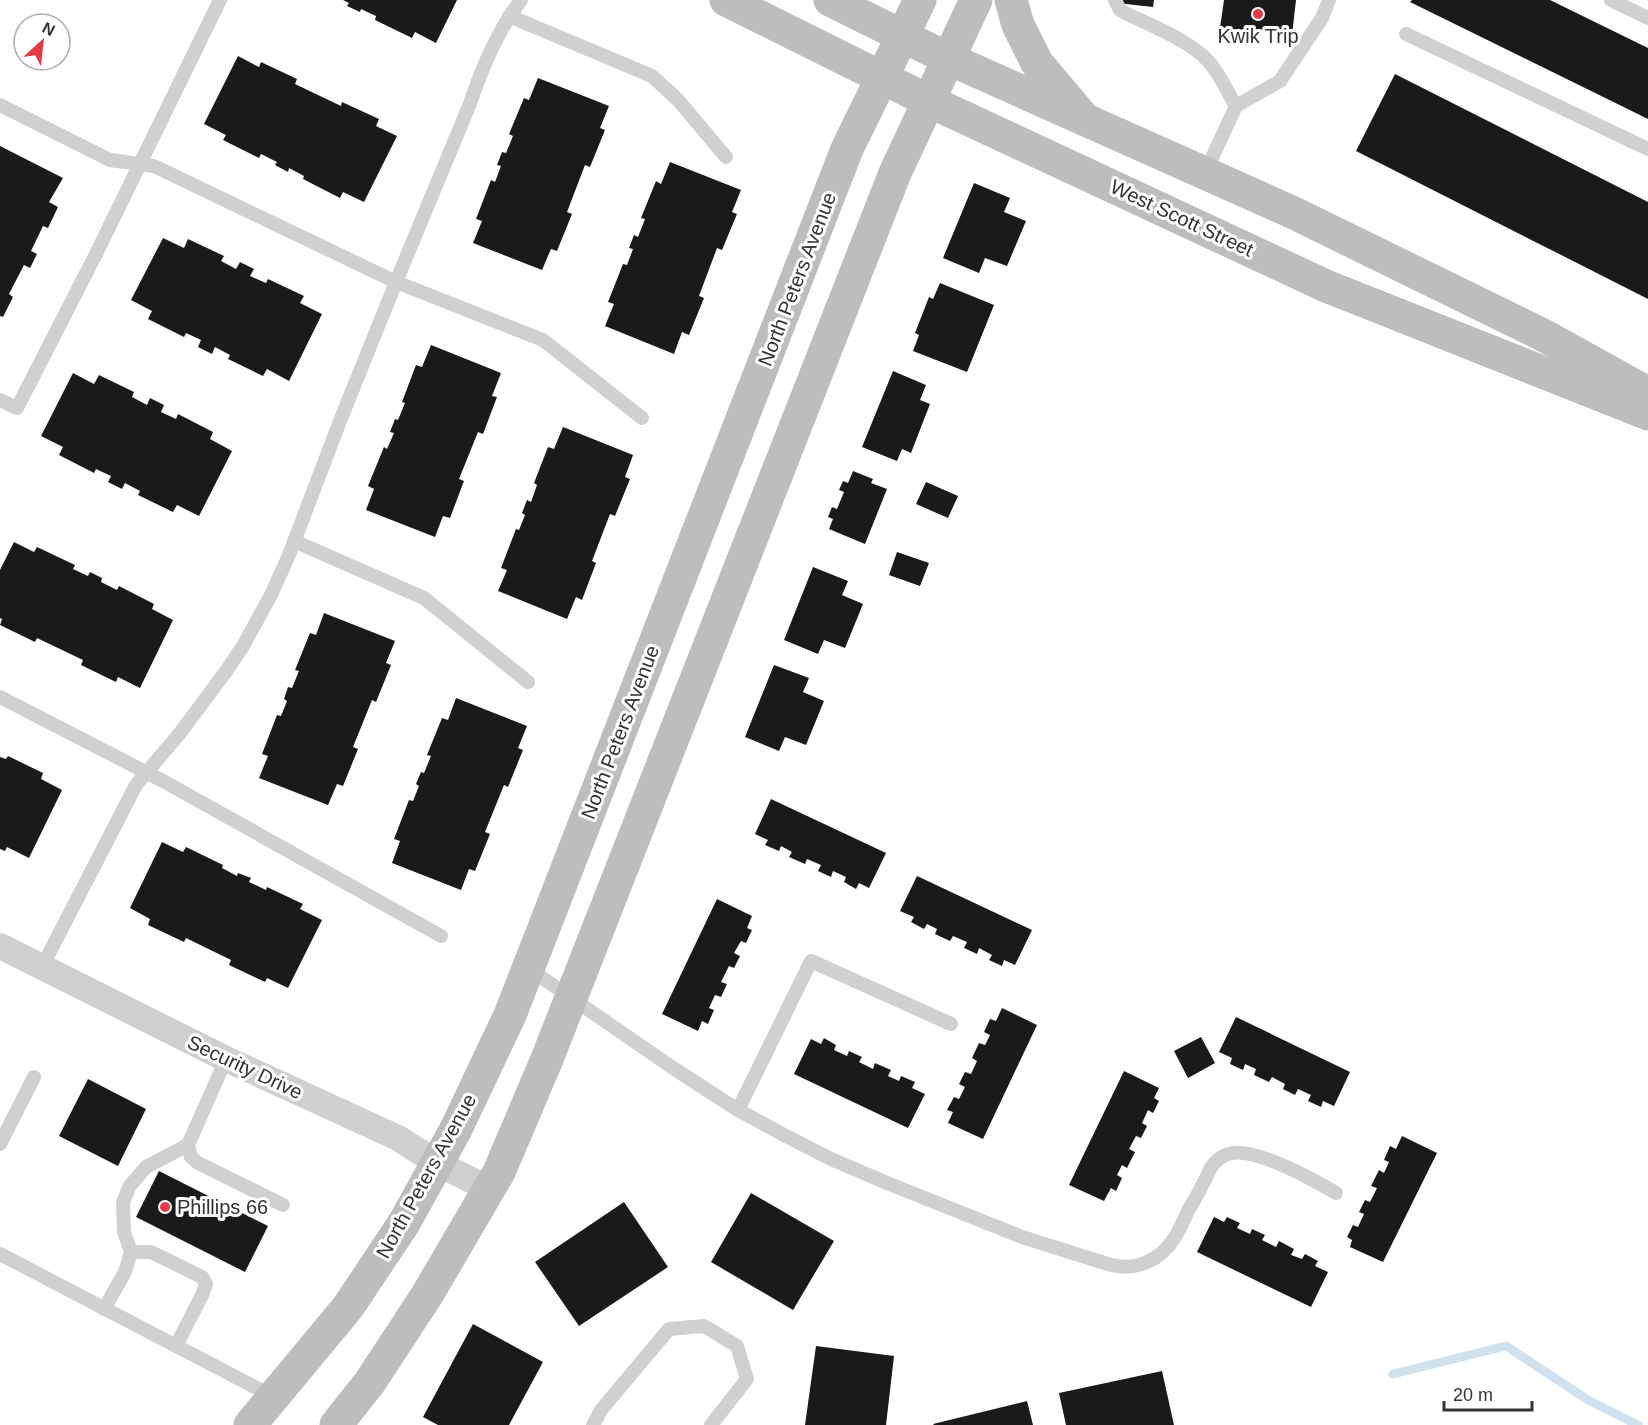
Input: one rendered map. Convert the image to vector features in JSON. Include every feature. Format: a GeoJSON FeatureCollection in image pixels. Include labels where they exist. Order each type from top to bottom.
{"type":"FeatureCollection","features":[{"type":"Feature","properties":{"kind":"main road","name":"West Scott Street"},"geometry":{"type":"LineString","coordinates":[[726,0],[929,101],[1326,286],[1648,414]]}},
{"type":"Feature","properties":{"kind":"main road"},"geometry":{"type":"LineString","coordinates":[[830,0],[949,59],[1294,213],[1543,336],[1648,393]]}},
{"type":"Feature","properties":{"kind":"main road","name":"North Peters Avenue"},"geometry":{"type":"LineString","coordinates":[[250,1425],[348,1307],[404,1223],[456,1129],[510,1015],[848,149],[920,0]]}},
{"type":"Feature","properties":{"kind":"main road"},"geometry":{"type":"LineString","coordinates":[[336,1425],[370,1382],[427,1295],[499,1172],[548,1059],[895,174],[976,0]]}},
{"type":"Feature","properties":{"kind":"main road"},"geometry":{"type":"LineString","coordinates":[[1011,0],[1018,25],[1037,63],[1085,120]]}},
{"type":"Feature","properties":{"kind":"street","name":"Security Drive"},"geometry":{"type":"LineString","coordinates":[[0,946],[226,1059],[398,1138],[437,1163],[489,1189]]}},
{"type":"Feature","properties":{"kind":"lane"},"geometry":{"type":"LineString","coordinates":[[0,400],[17,408],[96,254],[220,0]]}},
{"type":"Feature","properties":{"kind":"lane"},"geometry":{"type":"LineString","coordinates":[[42,967],[136,785],[198,710],[243,646],[271,595],[490,51],[509,16],[521,0]]}},
{"type":"Feature","properties":{"kind":"lane"},"geometry":{"type":"LineString","coordinates":[[1115,0],[1120,10],[1183,42],[1209,62],[1236,106]]}},
{"type":"Feature","properties":{"kind":"lane"},"geometry":{"type":"LineString","coordinates":[[1204,173],[1236,106],[1280,81],[1322,18],[1329,0]]}},
{"type":"Feature","properties":{"kind":"lane"},"geometry":{"type":"LineString","coordinates":[[1611,0],[1648,18]]}},
{"type":"Feature","properties":{"kind":"lane"},"geometry":{"type":"LineString","coordinates":[[509,16],[652,76],[678,100],[726,157]]}},
{"type":"Feature","properties":{"kind":"lane"},"geometry":{"type":"LineString","coordinates":[[1406,34],[1648,149]]}},
{"type":"Feature","properties":{"kind":"lane"},"geometry":{"type":"LineString","coordinates":[[0,105],[110,160],[154,166],[396,282],[543,340],[642,418]]}},
{"type":"Feature","properties":{"kind":"lane"},"geometry":{"type":"LineString","coordinates":[[294,541],[424,598],[528,682]]}},
{"type":"Feature","properties":{"kind":"lane"},"geometry":{"type":"LineString","coordinates":[[0,697],[147,773],[441,936]]}},
{"type":"Feature","properties":{"kind":"lane"},"geometry":{"type":"LineString","coordinates":[[738,1110],[811,962],[951,1024]]}},
{"type":"Feature","properties":{"kind":"lane"},"geometry":{"type":"LineString","coordinates":[[528,968],[738,1110],[831,1159],[1022,1237],[1120,1267],[1139,1266],[1164,1251],[1176,1236],[1210,1169],[1215,1161],[1223,1156],[1233,1153],[1262,1158],[1307,1177],[1336,1193]]}},
{"type":"Feature","properties":{"kind":"lane"},"geometry":{"type":"LineString","coordinates":[[226,1059],[188,1145],[191,1157],[198,1163],[283,1205]]}},
{"type":"Feature","properties":{"kind":"lane"},"geometry":{"type":"LineString","coordinates":[[0,1144],[34,1077]]}},
{"type":"Feature","properties":{"kind":"lane"},"geometry":{"type":"LineString","coordinates":[[104,1309],[125,1272],[131,1252],[123,1232],[123,1203],[129,1187],[146,1167],[188,1145]]}},
{"type":"Feature","properties":{"kind":"lane"},"geometry":{"type":"LineString","coordinates":[[131,1252],[151,1252],[202,1277],[206,1284],[176,1346]]}},
{"type":"Feature","properties":{"kind":"lane"},"geometry":{"type":"LineString","coordinates":[[0,1254],[274,1397]]}},
{"type":"Feature","properties":{"kind":"lane"},"geometry":{"type":"LineString","coordinates":[[592,1425],[601,1410],[669,1329],[704,1326],[737,1346],[747,1379],[711,1425]]}},
{"type":"Feature","properties":{"kind":"building"},"geometry":{"type":"Polygon","coordinates":[[[343,0],[457,0],[436,43],[415,32],[412,38],[375,20],[376,16],[347,6],[349,3],[343,0]]]}},
{"type":"Feature","properties":{"kind":"building"},"geometry":{"type":"Polygon","coordinates":[[[1117,0],[1154,0],[1153,7],[1117,3],[1117,0]]]}},
{"type":"Feature","properties":{"kind":"building","name":"Kwik Trip"},"geometry":{"type":"Polygon","coordinates":[[[1224,0],[1296,0],[1292,35],[1220,28],[1224,0]]]}},
{"type":"Feature","properties":{"kind":"building"},"geometry":{"type":"Polygon","coordinates":[[[1412,0],[1550,0],[1648,48],[1648,119],[1410,2],[1412,0]]]}},
{"type":"Feature","properties":{"kind":"building"},"geometry":{"type":"Polygon","coordinates":[[[238,56],[259,67],[261,62],[297,79],[295,84],[341,106],[342,102],[379,119],[376,126],[397,136],[364,202],[343,192],[340,198],[303,179],[304,176],[289,168],[288,172],[275,165],[277,162],[261,154],[259,158],[223,140],[226,135],[204,124],[238,56]]]}},
{"type":"Feature","properties":{"kind":"building"},"geometry":{"type":"Polygon","coordinates":[[[1395,74],[1648,202],[1648,299],[1356,151],[1395,74]]]}},
{"type":"Feature","properties":{"kind":"building"},"geometry":{"type":"Polygon","coordinates":[[[538,78],[609,106],[600,128],[605,130],[590,167],[585,165],[567,212],[572,214],[557,251],[551,249],[542,270],[473,243],[482,221],[476,219],[491,180],[495,182],[501,166],[497,165],[502,152],[506,153],[513,136],[509,134],[524,98],[529,100],[538,78]]]}},
{"type":"Feature","properties":{"kind":"building"},"geometry":{"type":"Polygon","coordinates":[[[0,146],[63,178],[49,202],[58,207],[48,228],[43,226],[31,251],[37,254],[30,268],[24,265],[9,294],[13,297],[3,317],[0,316],[0,146]]]}},
{"type":"Feature","properties":{"kind":"building"},"geometry":{"type":"Polygon","coordinates":[[[670,162],[741,190],[732,212],[737,214],[722,250],[717,248],[699,296],[704,298],[689,335],[682,332],[674,354],[605,326],[614,304],[608,302],[623,264],[627,265],[633,249],[629,248],[634,235],[638,237],[645,219],[641,218],[656,181],[661,184],[670,162]]]}},
{"type":"Feature","properties":{"kind":"building"},"geometry":{"type":"Polygon","coordinates":[[[974,183],[1010,198],[1004,212],[1026,221],[1007,266],[985,258],[979,273],[943,258],[974,183]]]}},
{"type":"Feature","properties":{"kind":"building"},"geometry":{"type":"Polygon","coordinates":[[[163,238],[184,248],[188,239],[224,256],[221,261],[236,269],[240,262],[254,269],[250,276],[266,283],[268,279],[304,296],[300,303],[322,314],[289,381],[267,369],[263,376],[228,359],[230,355],[215,347],[212,354],[198,347],[201,340],[186,333],[184,337],[148,319],[152,311],[131,300],[163,238]]]}},
{"type":"Feature","properties":{"kind":"building"},"geometry":{"type":"Polygon","coordinates":[[[940,283],[994,305],[967,372],[913,351],[919,335],[915,333],[929,297],[933,299],[940,283]]]}},
{"type":"Feature","properties":{"kind":"building"},"geometry":{"type":"Polygon","coordinates":[[[431,345],[501,373],[492,396],[497,397],[483,434],[478,432],[459,479],[464,481],[450,518],[443,516],[435,537],[366,510],[374,489],[368,486],[384,447],[387,449],[394,433],[390,432],[405,403],[402,402],[416,365],[422,367],[431,345]]]}},
{"type":"Feature","properties":{"kind":"building"},"geometry":{"type":"Polygon","coordinates":[[[893,371],[926,385],[920,400],[930,404],[911,453],[902,449],[897,461],[862,447],[893,371]]]}},
{"type":"Feature","properties":{"kind":"building"},"geometry":{"type":"Polygon","coordinates":[[[73,373],[94,384],[99,375],[134,392],[132,397],[147,405],[150,398],[164,405],[161,412],[176,419],[178,414],[213,432],[210,439],[232,451],[199,516],[177,505],[173,512],[138,495],[140,491],[125,483],[122,489],[108,482],[111,476],[96,469],[94,473],[59,455],[63,447],[41,436],[73,373]]]}},
{"type":"Feature","properties":{"kind":"building"},"geometry":{"type":"Polygon","coordinates":[[[563,427],[633,455],[625,477],[630,479],[615,516],[610,514],[592,561],[596,563],[582,600],[576,597],[567,619],[498,591],[507,570],[501,568],[516,529],[519,530],[525,515],[522,513],[527,500],[531,502],[537,485],[534,483],[548,447],[554,449],[563,427]]]}},
{"type":"Feature","properties":{"kind":"building"},"geometry":{"type":"Polygon","coordinates":[[[853,471],[873,479],[871,483],[887,489],[865,544],[829,529],[833,519],[828,517],[832,507],[837,509],[844,492],[839,490],[843,481],[848,483],[853,471]]]}},
{"type":"Feature","properties":{"kind":"building"},"geometry":{"type":"Polygon","coordinates":[[[926,482],[958,496],[948,518],[916,504],[926,482]]]}},
{"type":"Feature","properties":{"kind":"building"},"geometry":{"type":"Polygon","coordinates":[[[14,542],[34,552],[37,547],[75,565],[73,569],[88,576],[90,572],[102,578],[101,582],[117,590],[119,586],[154,604],[152,609],[173,620],[140,688],[118,677],[116,682],[81,665],[83,660],[37,638],[35,642],[0,625],[2,619],[0,618],[0,570],[14,542]]]}},
{"type":"Feature","properties":{"kind":"building"},"geometry":{"type":"Polygon","coordinates":[[[897,552],[929,563],[920,586],[889,575],[897,552]]]}},
{"type":"Feature","properties":{"kind":"building"},"geometry":{"type":"Polygon","coordinates":[[[813,567],[848,581],[842,595],[863,604],[845,648],[824,640],[818,654],[784,640],[813,567]]]}},
{"type":"Feature","properties":{"kind":"building"},"geometry":{"type":"Polygon","coordinates":[[[324,613],[395,641],[386,663],[391,665],[376,702],[372,700],[353,747],[358,749],[343,786],[337,784],[328,805],[259,778],[268,756],[262,754],[277,715],[281,716],[287,701],[284,699],[288,687],[292,688],[299,671],[295,670],[310,633],[316,635],[324,613]]]}},
{"type":"Feature","properties":{"kind":"building"},"geometry":{"type":"Polygon","coordinates":[[[774,665],[809,678],[803,692],[824,701],[806,745],[785,737],[779,751],[745,737],[774,665]]]}},
{"type":"Feature","properties":{"kind":"building"},"geometry":{"type":"Polygon","coordinates":[[[456,698],[527,726],[518,748],[523,750],[508,787],[504,785],[485,832],[490,834],[475,871],[469,869],[461,890],[392,863],[400,841],[394,839],[409,800],[413,801],[419,786],[416,784],[421,772],[424,773],[431,756],[427,755],[442,718],[448,720],[456,698]]]}},
{"type":"Feature","properties":{"kind":"building"},"geometry":{"type":"Polygon","coordinates":[[[8,756],[43,773],[41,779],[62,790],[29,858],[7,847],[5,851],[0,849],[0,757],[6,759],[8,756]]]}},
{"type":"Feature","properties":{"kind":"building"},"geometry":{"type":"Polygon","coordinates":[[[771,799],[886,853],[869,888],[859,883],[856,889],[844,882],[846,877],[833,871],[831,877],[818,871],[821,865],[807,859],[805,864],[789,857],[792,852],[781,846],[779,851],[765,845],[768,840],[755,834],[771,799]]]}},
{"type":"Feature","properties":{"kind":"building"},"geometry":{"type":"Polygon","coordinates":[[[162,842],[183,852],[186,847],[223,865],[222,868],[237,876],[238,873],[251,878],[249,882],[266,890],[267,887],[303,904],[300,909],[322,920],[288,988],[267,978],[265,982],[229,965],[231,960],[186,938],[184,942],[148,925],[150,919],[130,908],[162,842]]]}},
{"type":"Feature","properties":{"kind":"building"},"geometry":{"type":"Polygon","coordinates":[[[917,876],[1032,930],[1015,965],[1004,960],[1002,966],[989,960],[992,955],[979,948],[977,954],[964,948],[967,942],[953,936],[950,941],[935,934],[937,929],[927,924],[924,929],[911,922],[914,917],[900,911],[917,876]]]}},
{"type":"Feature","properties":{"kind":"building"},"geometry":{"type":"Polygon","coordinates":[[[717,899],[752,916],[747,928],[752,930],[746,943],[741,941],[734,953],[740,956],[734,968],[729,966],[721,982],[727,984],[721,997],[715,995],[709,1008],[714,1010],[708,1024],[702,1021],[698,1031],[662,1014],[717,899]]]}},
{"type":"Feature","properties":{"kind":"building"},"geometry":{"type":"Polygon","coordinates":[[[1002,1008],[1037,1025],[983,1139],[948,1123],[953,1112],[947,1110],[954,1097],[959,1099],[965,1087],[959,1084],[965,1072],[971,1074],[977,1061],[972,1058],[979,1043],[985,1045],[990,1035],[984,1032],[990,1019],[996,1021],[1002,1008]]]}},
{"type":"Feature","properties":{"kind":"building"},"geometry":{"type":"Polygon","coordinates":[[[1236,1017],[1350,1072],[1334,1106],[1323,1101],[1321,1107],[1308,1101],[1311,1095],[1298,1089],[1295,1095],[1283,1089],[1285,1084],[1272,1077],[1269,1082],[1254,1075],[1256,1069],[1245,1064],[1243,1070],[1230,1064],[1232,1058],[1219,1052],[1236,1017]]]}},
{"type":"Feature","properties":{"kind":"building"},"geometry":{"type":"Polygon","coordinates":[[[1201,1037],[1215,1063],[1188,1078],[1174,1051],[1201,1037]]]}},
{"type":"Feature","properties":{"kind":"building"},"geometry":{"type":"Polygon","coordinates":[[[824,1038],[836,1045],[834,1050],[847,1056],[849,1051],[862,1057],[859,1062],[873,1069],[875,1063],[891,1070],[888,1076],[899,1081],[901,1076],[915,1082],[912,1088],[925,1094],[908,1128],[794,1074],[811,1039],[821,1044],[824,1038]]]}},
{"type":"Feature","properties":{"kind":"building"},"geometry":{"type":"Polygon","coordinates":[[[1124,1071],[1159,1088],[1154,1098],[1159,1101],[1153,1113],[1148,1110],[1142,1123],[1147,1126],[1141,1138],[1136,1136],[1129,1149],[1135,1152],[1127,1168],[1122,1165],[1117,1175],[1122,1178],[1116,1191],[1111,1188],[1104,1201],[1069,1185],[1124,1071]]]}},
{"type":"Feature","properties":{"kind":"building"},"geometry":{"type":"Polygon","coordinates":[[[88,1079],[146,1109],[118,1166],[59,1136],[88,1079]]]}},
{"type":"Feature","properties":{"kind":"building"},"geometry":{"type":"Polygon","coordinates":[[[1402,1136],[1437,1153],[1383,1262],[1350,1247],[1352,1240],[1347,1237],[1353,1225],[1358,1227],[1364,1214],[1359,1212],[1365,1200],[1370,1202],[1377,1188],[1371,1186],[1379,1170],[1384,1173],[1389,1162],[1384,1160],[1390,1146],[1396,1149],[1402,1136]]]}},
{"type":"Feature","properties":{"kind":"building"},"geometry":{"type":"Polygon","coordinates":[[[159,1171],[268,1226],[245,1272],[136,1217],[159,1171]]]}},
{"type":"Feature","properties":{"kind":"building"},"geometry":{"type":"Polygon","coordinates":[[[751,1193],[834,1241],[793,1310],[711,1262],[751,1193]]]}},
{"type":"Feature","properties":{"kind":"building"},"geometry":{"type":"Polygon","coordinates":[[[624,1202],[668,1267],[579,1326],[535,1262],[624,1202]]]}},
{"type":"Feature","properties":{"kind":"building"},"geometry":{"type":"Polygon","coordinates":[[[1214,1217],[1224,1222],[1227,1217],[1240,1223],[1237,1228],[1250,1234],[1252,1229],[1265,1235],[1262,1240],[1276,1247],[1279,1241],[1294,1249],[1291,1255],[1302,1259],[1305,1254],[1318,1261],[1315,1266],[1328,1272],[1311,1307],[1197,1252],[1214,1217]]]}},
{"type":"Feature","properties":{"kind":"building"},"geometry":{"type":"Polygon","coordinates":[[[473,1324],[543,1362],[509,1425],[438,1425],[423,1417],[473,1324]]]}},
{"type":"Feature","properties":{"kind":"building"},"geometry":{"type":"Polygon","coordinates":[[[816,1346],[894,1356],[886,1425],[805,1425],[816,1346]]]}},
{"type":"Feature","properties":{"kind":"building"},"geometry":{"type":"Polygon","coordinates":[[[1162,1371],[1174,1425],[1066,1425],[1059,1393],[1162,1371]]]}},
{"type":"Feature","properties":{"kind":"building"},"geometry":{"type":"Polygon","coordinates":[[[1027,1401],[1033,1425],[933,1424],[1027,1401]]]}},
{"type":"Feature","properties":{"kind":"waterway"},"geometry":{"type":"LineString","coordinates":[[1393,1374],[1506,1346],[1588,1400],[1638,1425]]}},
{"type":"Feature","properties":{"kind":"place","name":"Kwik Trip"},"geometry":{"type":"Point","coordinates":[1258,14]}},
{"type":"Feature","properties":{"kind":"place","name":"Phillips 66"},"geometry":{"type":"Point","coordinates":[165,1207]}}]}
